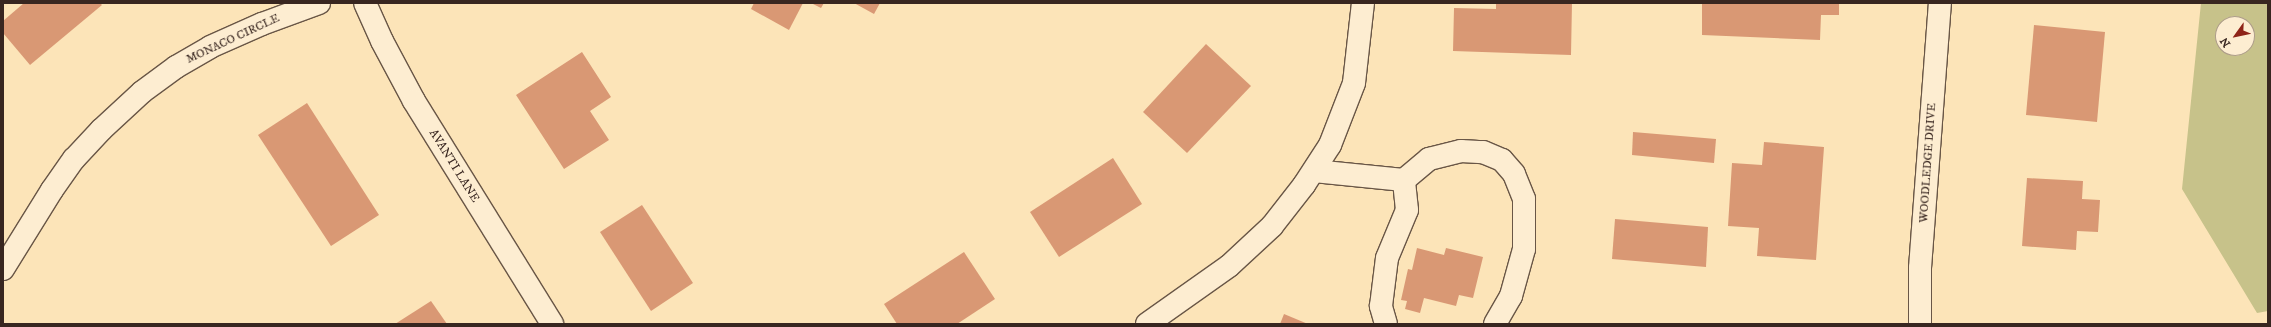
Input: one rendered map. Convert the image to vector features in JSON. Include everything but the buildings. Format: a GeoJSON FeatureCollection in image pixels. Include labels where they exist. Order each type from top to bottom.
{"type":"FeatureCollection","features":[{"type":"Feature","properties":{"kind":"street","name":"MONACO CIRCLE"},"geometry":{"type":"LineString","coordinates":[[3,269],[52,190],[74,160],[101,130],[142,92],[176,67],[210,47],[262,24],[319,3]]}},
{"type":"Feature","properties":{"kind":"street","name":"AVANTI LANE"},"geometry":{"type":"LineString","coordinates":[[365,3],[414,101],[552,324]]}},
{"type":"Feature","properties":{"kind":"street"},"geometry":{"type":"LineString","coordinates":[[1156,322],[1229,266],[1267,231],[1304,186],[1314,171],[1330,145],[1354,83],[1363,3]]}},
{"type":"Feature","properties":{"kind":"street","name":"WOODLEDGE DRIVE"},"geometry":{"type":"LineString","coordinates":[[1920,324],[1920,268],[1940,3]]}},
{"type":"Feature","properties":{"kind":"street"},"geometry":{"type":"LineString","coordinates":[[1314,171],[1404,180],[1429,159],[1461,151],[1483,152],[1502,160],[1514,174],[1524,199],[1524,249],[1511,296],[1495,324]]}},
{"type":"Feature","properties":{"kind":"street"},"geometry":{"type":"LineString","coordinates":[[1386,324],[1381,306],[1387,258],[1407,210],[1404,180]]}},
{"type":"Feature","properties":{"kind":"shaded area"},"geometry":{"type":"Polygon","coordinates":[[[2201,3],[2268,3],[2268,311],[2257,313],[2182,189],[2201,3]]]}}]}
